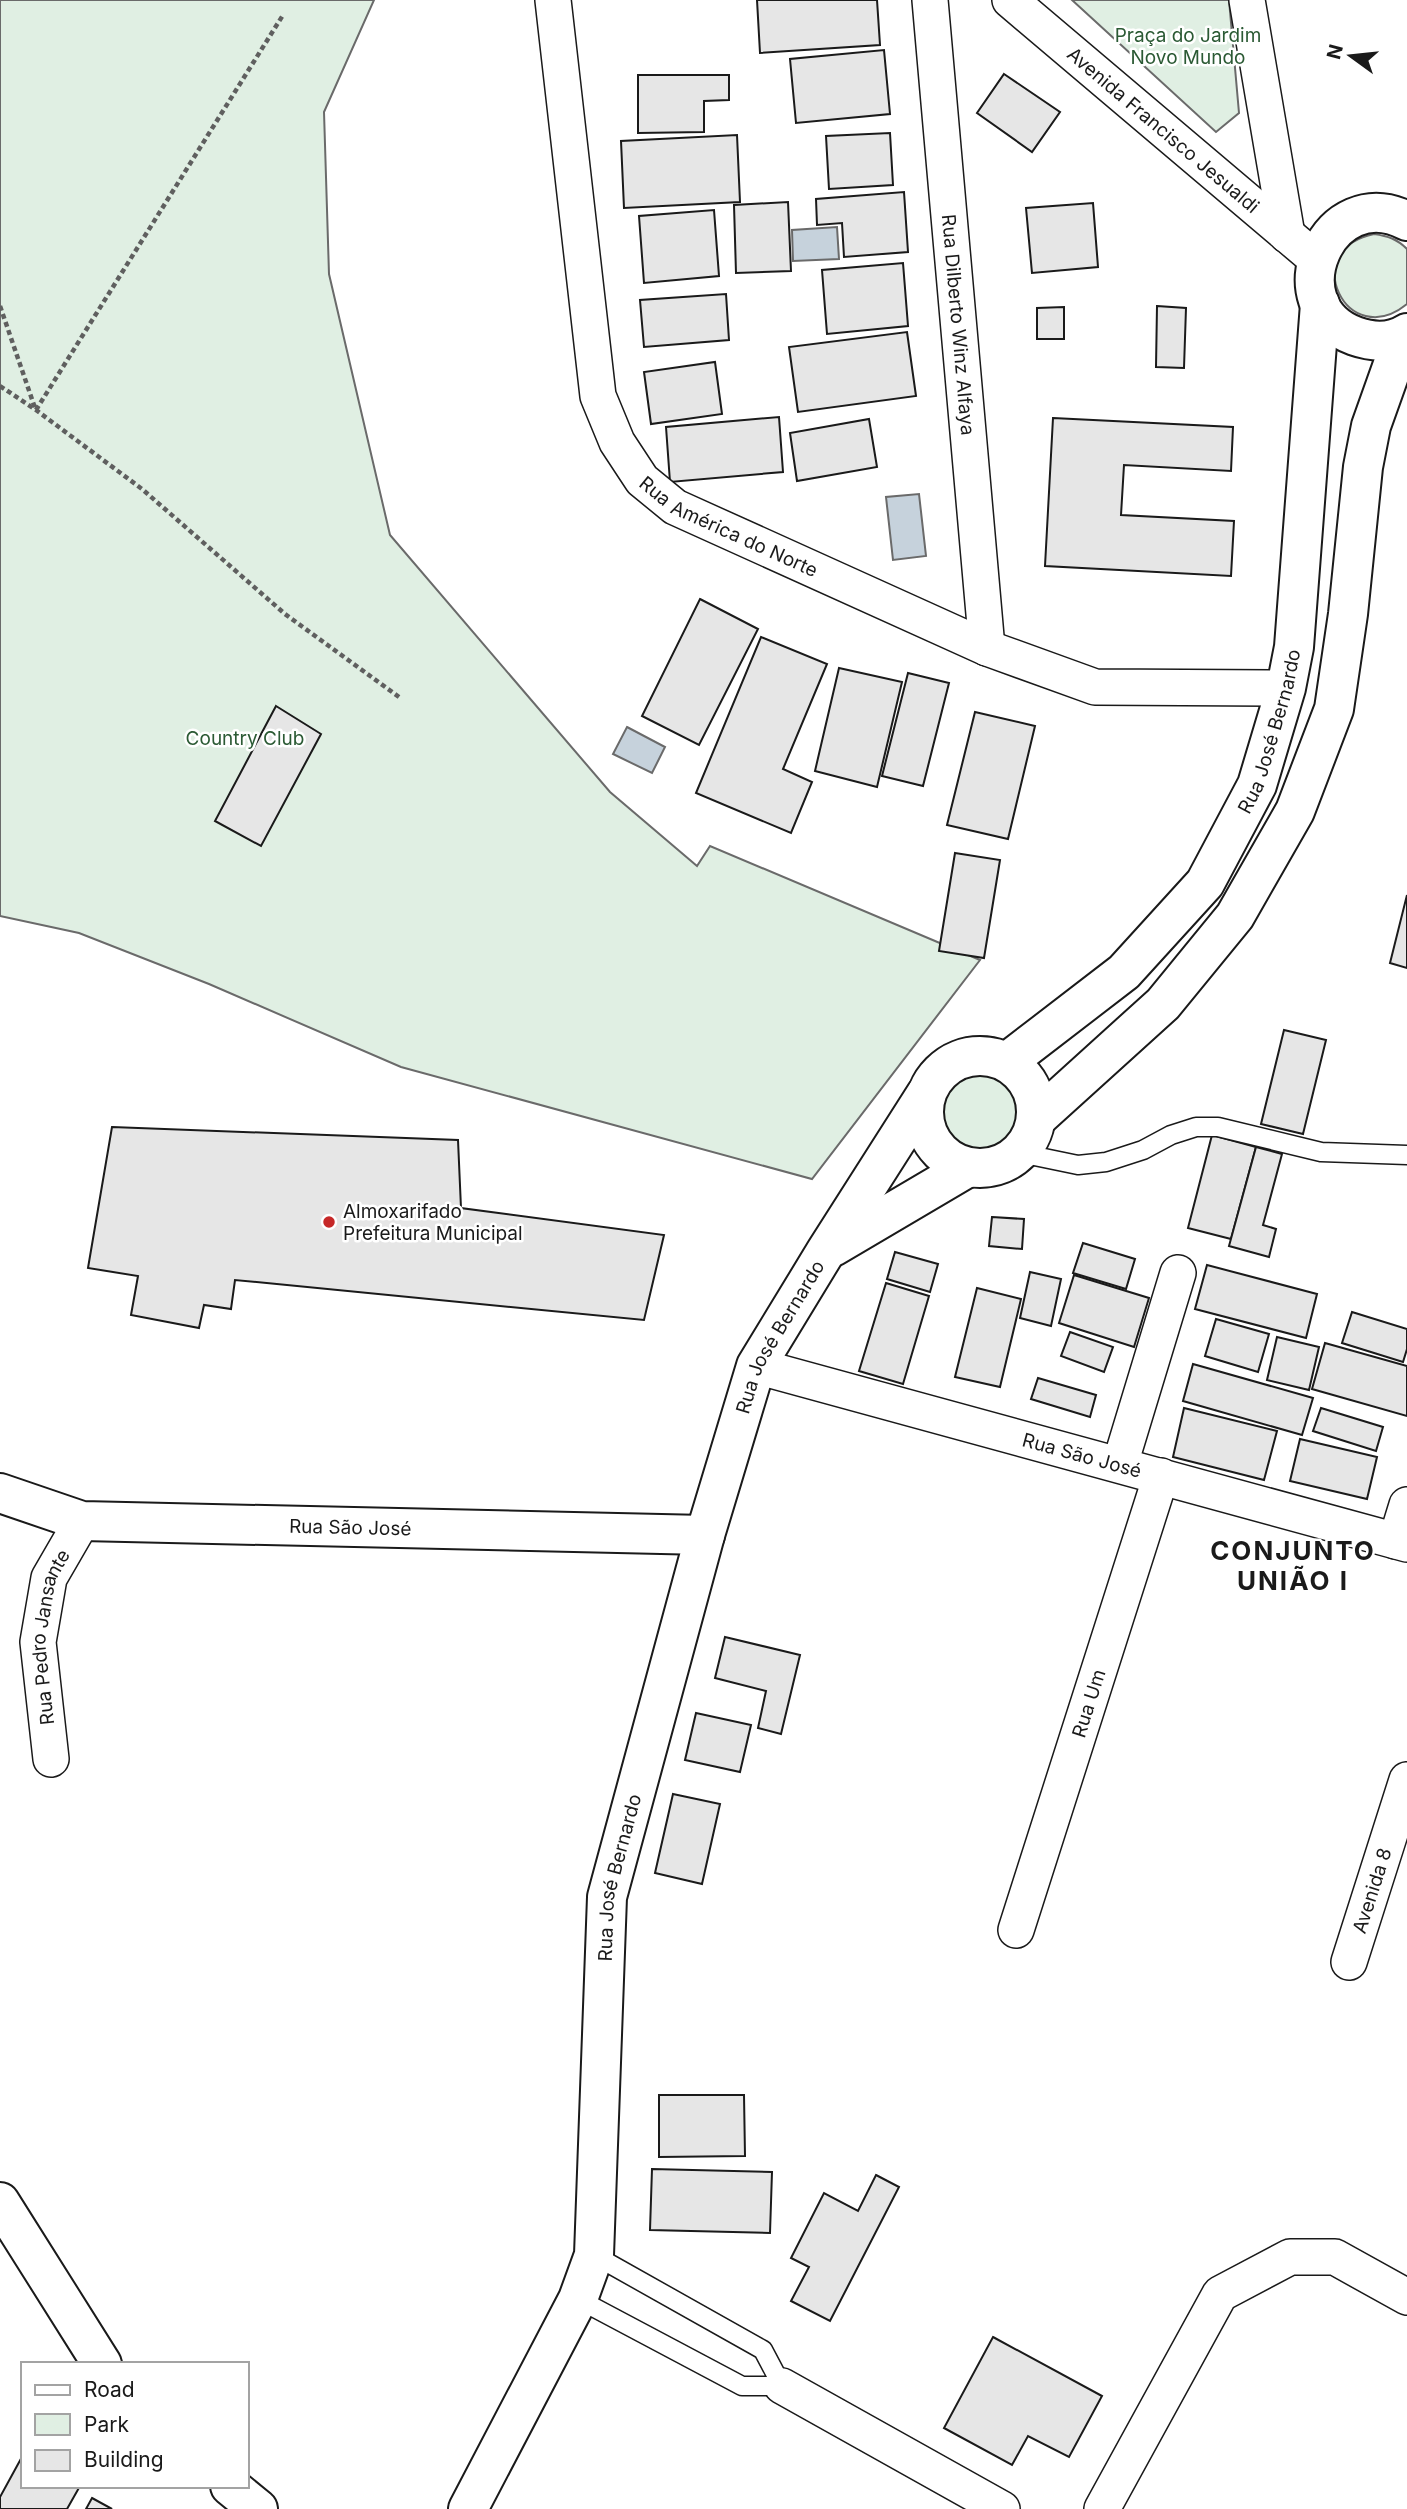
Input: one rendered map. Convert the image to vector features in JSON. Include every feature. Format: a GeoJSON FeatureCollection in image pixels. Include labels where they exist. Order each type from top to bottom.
{"type":"FeatureCollection","features":[{"type":"Feature","properties":{"kind":"street","name":"Rua América do Norte"},"geometry":{"type":"LineString","coordinates":[[553,0],[598,396],[617,442],[642,480],[675,507],[987,648],[1095,687],[1286,688]]}},
{"type":"Feature","properties":{"kind":"street","name":"Rua Dilberto Winz Alfaya"},"geometry":{"type":"LineString","coordinates":[[930,0],[987,648]]}},
{"type":"Feature","properties":{"kind":"street","name":"Avenida Francisco Jesualdi"},"geometry":{"type":"LineString","coordinates":[[1010,0],[1317,260]]}},
{"type":"Feature","properties":{"kind":"street"},"geometry":{"type":"LineString","coordinates":[[1247,0],[1287,235]]}},
{"type":"Feature","properties":{"kind":"street"},"geometry":{"type":"LineString","coordinates":[[1317,260],[1325,241],[1339,226],[1357,216],[1397,212]]}},
{"type":"Feature","properties":{"kind":"street","name":"Rua José Bernardo"},"geometry":{"type":"LineString","coordinates":[[1007,1062],[1124,972],[1205,883],[1257,785],[1286,688],[1294,647],[1320,304],[1314,282],[1317,260]]}},
{"type":"Feature","properties":{"kind":"street"},"geometry":{"type":"LineString","coordinates":[[1320,304],[1331,320],[1346,333],[1365,340],[1384,341],[1405,335]]}},
{"type":"Feature","properties":{"kind":"street"},"geometry":{"type":"LineString","coordinates":[[1036,1119],[1163,1004],[1235,916],[1296,811],[1334,709],[1348,614],[1363,467],[1371,426],[1405,335]]}},
{"type":"Feature","properties":{"kind":"street"},"geometry":{"type":"LineString","coordinates":[[968,1056],[988,1056],[1007,1062],[1020,1072],[1030,1085],[1035,1101],[1036,1119],[1031,1138],[1020,1153],[1004,1164],[985,1169],[967,1168],[949,1161],[935,1148],[926,1132],[923,1113],[926,1094],[936,1077],[950,1064],[968,1056]]}},
{"type":"Feature","properties":{"kind":"street","name":"Rua José Bernardo"},"geometry":{"type":"LineString","coordinates":[[468,2509],[578,2299],[594,2255],[607,1897],[705,1535],[756,1366],[926,1094]]}},
{"type":"Feature","properties":{"kind":"street","name":"Rua José Bernardo"},"geometry":{"type":"LineString","coordinates":[[826,1251],[967,1168]]}},
{"type":"Feature","properties":{"kind":"street"},"geometry":{"type":"LineString","coordinates":[[1120,1464],[1178,1273]]}},
{"type":"Feature","properties":{"kind":"street","name":"Rua São José"},"geometry":{"type":"LineString","coordinates":[[756,1366],[1401,1543]]}},
{"type":"Feature","properties":{"kind":"street","name":"Rua Um"},"geometry":{"type":"LineString","coordinates":[[1016,1930],[1161,1476]]}},
{"type":"Feature","properties":{"kind":"street","name":"Rua São José"},"geometry":{"type":"LineString","coordinates":[[0,1493],[82,1521],[705,1535]]}},
{"type":"Feature","properties":{"kind":"street"},"geometry":{"type":"LineString","coordinates":[[1401,1543],[1407,1505]]}},
{"type":"Feature","properties":{"kind":"street","name":"Rua Pedro Jansante"},"geometry":{"type":"LineString","coordinates":[[51,1759],[38,1642],[49,1578],[82,1521]]}},
{"type":"Feature","properties":{"kind":"street","name":"Avenida 8"},"geometry":{"type":"LineString","coordinates":[[1349,1962],[1407,1780]]}},
{"type":"Feature","properties":{"kind":"street"},"geometry":{"type":"LineString","coordinates":[[0,2202],[101,2362]]}},
{"type":"Feature","properties":{"kind":"street"},"geometry":{"type":"LineString","coordinates":[[1102,2509],[1220,2294],[1290,2257],[1335,2257],[1407,2297]]}},
{"type":"Feature","properties":{"kind":"street"},"geometry":{"type":"LineString","coordinates":[[782,2386],[1002,2509]]}},
{"type":"Feature","properties":{"kind":"street"},"geometry":{"type":"LineString","coordinates":[[232,2488],[258,2509]]}},
{"type":"Feature","properties":{"kind":"lane"},"geometry":{"type":"LineString","coordinates":[[1020,1153],[1078,1166],[1106,1162],[1143,1150],[1171,1135],[1196,1127],[1218,1128],[1321,1152],[1407,1155]]}},
{"type":"Feature","properties":{"kind":"lane"},"geometry":{"type":"LineString","coordinates":[[578,2299],[742,2386],[782,2386],[763,2350],[594,2255]]}},
{"type":"Feature","properties":{"kind":"path"},"geometry":{"type":"LineString","coordinates":[[36,410],[283,15]]}},
{"type":"Feature","properties":{"kind":"path"},"geometry":{"type":"LineString","coordinates":[[0,306],[36,410]]}},
{"type":"Feature","properties":{"kind":"path"},"geometry":{"type":"LineString","coordinates":[[0,386],[142,489],[285,614],[399,697]]}},
{"type":"Feature","properties":{"kind":"green space","name":"Country Club"},"geometry":{"type":"Polygon","coordinates":[[[0,0],[374,0],[324,112],[329,274],[390,535],[610,792],[697,866],[710,846],[980,960],[812,1179],[401,1067],[209,984],[79,933],[0,916],[0,0]]]}},
{"type":"Feature","properties":{"kind":"green space","name":"Praça do Jardim Novo Mundo"},"geometry":{"type":"Polygon","coordinates":[[[1072,0],[1229,0],[1239,113],[1216,132],[1072,0]]]}},
{"type":"Feature","properties":{"kind":"green space"},"geometry":{"type":"Polygon","coordinates":[[[1374,234],[1392,238],[1407,249],[1407,304],[1385,316],[1366,316],[1350,308],[1339,293],[1335,276],[1338,259],[1351,244],[1374,234]]]}},
{"type":"Feature","properties":{"kind":"green space"},"geometry":{"type":"Polygon","coordinates":[[[979,1072],[995,1075],[1008,1084],[1017,1097],[1020,1113],[1017,1129],[1008,1142],[995,1151],[979,1154],[963,1151],[950,1142],[941,1129],[938,1113],[941,1097],[950,1084],[963,1075],[979,1072]]]}},
{"type":"Feature","properties":{"kind":"shaded area"},"geometry":{"type":"Polygon","coordinates":[[[837,227],[839,259],[793,261],[792,230],[837,227]]]}},
{"type":"Feature","properties":{"kind":"shaded area"},"geometry":{"type":"Polygon","coordinates":[[[919,494],[926,556],[893,560],[886,497],[919,494]]]}},
{"type":"Feature","properties":{"kind":"shaded area"},"geometry":{"type":"Polygon","coordinates":[[[627,727],[665,747],[652,773],[613,754],[627,727]]]}},
{"type":"Feature","properties":{"kind":"building"},"geometry":{"type":"Polygon","coordinates":[[[757,0],[877,0],[880,45],[760,53],[757,0]]]}},
{"type":"Feature","properties":{"kind":"building"},"geometry":{"type":"Polygon","coordinates":[[[884,50],[890,114],[796,123],[790,59],[884,50]]]}},
{"type":"Feature","properties":{"kind":"building"},"geometry":{"type":"Polygon","coordinates":[[[1004,74],[1060,112],[1032,152],[977,113],[1004,74]]]}},
{"type":"Feature","properties":{"kind":"building"},"geometry":{"type":"Polygon","coordinates":[[[638,75],[729,75],[729,100],[704,101],[704,132],[638,133],[638,75]]]}},
{"type":"Feature","properties":{"kind":"building"},"geometry":{"type":"Polygon","coordinates":[[[890,133],[893,185],[829,189],[826,136],[890,133]]]}},
{"type":"Feature","properties":{"kind":"building"},"geometry":{"type":"Polygon","coordinates":[[[737,135],[740,202],[624,208],[621,141],[737,135]]]}},
{"type":"Feature","properties":{"kind":"building"},"geometry":{"type":"Polygon","coordinates":[[[904,192],[908,252],[844,257],[842,223],[817,225],[816,199],[904,192]]]}},
{"type":"Feature","properties":{"kind":"building"},"geometry":{"type":"Polygon","coordinates":[[[788,202],[791,271],[736,273],[734,205],[788,202]]]}},
{"type":"Feature","properties":{"kind":"building"},"geometry":{"type":"Polygon","coordinates":[[[1093,203],[1098,267],[1032,273],[1026,208],[1093,203]]]}},
{"type":"Feature","properties":{"kind":"building"},"geometry":{"type":"Polygon","coordinates":[[[714,210],[719,276],[644,283],[639,216],[714,210]]]}},
{"type":"Feature","properties":{"kind":"building"},"geometry":{"type":"Polygon","coordinates":[[[903,263],[908,326],[827,334],[822,270],[903,263]]]}},
{"type":"Feature","properties":{"kind":"building"},"geometry":{"type":"Polygon","coordinates":[[[726,294],[729,340],[644,347],[640,300],[726,294]]]}},
{"type":"Feature","properties":{"kind":"building"},"geometry":{"type":"Polygon","coordinates":[[[1157,306],[1186,308],[1184,368],[1156,367],[1157,306]]]}},
{"type":"Feature","properties":{"kind":"building"},"geometry":{"type":"Polygon","coordinates":[[[1064,307],[1064,339],[1037,339],[1037,308],[1064,307]]]}},
{"type":"Feature","properties":{"kind":"building"},"geometry":{"type":"Polygon","coordinates":[[[907,332],[916,396],[798,412],[789,347],[907,332]]]}},
{"type":"Feature","properties":{"kind":"building"},"geometry":{"type":"Polygon","coordinates":[[[715,362],[722,414],[651,424],[644,372],[715,362]]]}},
{"type":"Feature","properties":{"kind":"building"},"geometry":{"type":"Polygon","coordinates":[[[779,417],[783,472],[670,482],[666,427],[779,417]]]}},
{"type":"Feature","properties":{"kind":"building"},"geometry":{"type":"Polygon","coordinates":[[[1053,418],[1233,427],[1231,471],[1124,465],[1121,515],[1234,521],[1231,576],[1045,566],[1053,418]]]}},
{"type":"Feature","properties":{"kind":"building"},"geometry":{"type":"Polygon","coordinates":[[[869,419],[877,467],[797,481],[790,433],[869,419]]]}},
{"type":"Feature","properties":{"kind":"building"},"geometry":{"type":"Polygon","coordinates":[[[700,599],[758,629],[699,745],[642,716],[700,599]]]}},
{"type":"Feature","properties":{"kind":"building"},"geometry":{"type":"Polygon","coordinates":[[[761,637],[827,664],[783,769],[812,782],[791,833],[696,793],[761,637]]]}},
{"type":"Feature","properties":{"kind":"building"},"geometry":{"type":"Polygon","coordinates":[[[839,668],[902,682],[877,787],[815,771],[839,668]]]}},
{"type":"Feature","properties":{"kind":"building"},"geometry":{"type":"Polygon","coordinates":[[[908,673],[949,683],[923,786],[882,776],[908,673]]]}},
{"type":"Feature","properties":{"kind":"building"},"geometry":{"type":"Polygon","coordinates":[[[276,706],[321,734],[261,846],[215,821],[276,706]]]}},
{"type":"Feature","properties":{"kind":"building"},"geometry":{"type":"Polygon","coordinates":[[[975,712],[1035,726],[1008,839],[947,825],[975,712]]]}},
{"type":"Feature","properties":{"kind":"building"},"geometry":{"type":"Polygon","coordinates":[[[955,853],[1000,860],[984,958],[939,951],[955,853]]]}},
{"type":"Feature","properties":{"kind":"building"},"geometry":{"type":"Polygon","coordinates":[[[1407,895],[1407,968],[1390,963],[1407,895]]]}},
{"type":"Feature","properties":{"kind":"building"},"geometry":{"type":"Polygon","coordinates":[[[1284,1030],[1326,1040],[1303,1134],[1261,1124],[1284,1030]]]}},
{"type":"Feature","properties":{"kind":"building","name":"Almoxarifado Prefeitura Municipal"},"geometry":{"type":"Polygon","coordinates":[[[112,1127],[458,1140],[461,1208],[664,1235],[644,1320],[235,1280],[231,1309],[204,1305],[199,1328],[131,1315],[138,1276],[88,1268],[112,1127]]]}},
{"type":"Feature","properties":{"kind":"building"},"geometry":{"type":"Polygon","coordinates":[[[1212,1135],[1256,1147],[1231,1239],[1188,1228],[1212,1135]]]}},
{"type":"Feature","properties":{"kind":"building"},"geometry":{"type":"Polygon","coordinates":[[[1256,1147],[1282,1154],[1263,1225],[1276,1229],[1269,1257],[1229,1246],[1256,1147]]]}},
{"type":"Feature","properties":{"kind":"building"},"geometry":{"type":"Polygon","coordinates":[[[992,1217],[1024,1219],[1022,1249],[989,1246],[992,1217]]]}},
{"type":"Feature","properties":{"kind":"building"},"geometry":{"type":"Polygon","coordinates":[[[1083,1243],[1135,1259],[1126,1289],[1073,1273],[1083,1243]]]}},
{"type":"Feature","properties":{"kind":"building"},"geometry":{"type":"Polygon","coordinates":[[[895,1252],[938,1264],[930,1292],[887,1279],[895,1252]]]}},
{"type":"Feature","properties":{"kind":"building"},"geometry":{"type":"Polygon","coordinates":[[[1207,1265],[1317,1294],[1306,1338],[1195,1309],[1207,1265]]]}},
{"type":"Feature","properties":{"kind":"building"},"geometry":{"type":"Polygon","coordinates":[[[1030,1272],[1061,1279],[1051,1326],[1020,1318],[1030,1272]]]}},
{"type":"Feature","properties":{"kind":"building"},"geometry":{"type":"Polygon","coordinates":[[[1074,1275],[1149,1298],[1134,1347],[1059,1323],[1074,1275]]]}},
{"type":"Feature","properties":{"kind":"building"},"geometry":{"type":"Polygon","coordinates":[[[886,1283],[929,1296],[903,1384],[859,1371],[886,1283]]]}},
{"type":"Feature","properties":{"kind":"building"},"geometry":{"type":"Polygon","coordinates":[[[977,1288],[1021,1299],[1000,1387],[955,1377],[977,1288]]]}},
{"type":"Feature","properties":{"kind":"building"},"geometry":{"type":"Polygon","coordinates":[[[1352,1312],[1407,1329],[1407,1349],[1403,1362],[1342,1343],[1352,1312]]]}},
{"type":"Feature","properties":{"kind":"building"},"geometry":{"type":"Polygon","coordinates":[[[1216,1319],[1269,1334],[1258,1372],[1205,1356],[1216,1319]]]}},
{"type":"Feature","properties":{"kind":"building"},"geometry":{"type":"Polygon","coordinates":[[[1070,1332],[1113,1347],[1104,1372],[1061,1356],[1070,1332]]]}},
{"type":"Feature","properties":{"kind":"building"},"geometry":{"type":"Polygon","coordinates":[[[1277,1337],[1319,1347],[1309,1390],[1267,1380],[1277,1337]]]}},
{"type":"Feature","properties":{"kind":"building"},"geometry":{"type":"Polygon","coordinates":[[[1325,1343],[1407,1366],[1407,1416],[1312,1389],[1325,1343]]]}},
{"type":"Feature","properties":{"kind":"building"},"geometry":{"type":"Polygon","coordinates":[[[1193,1364],[1313,1398],[1302,1435],[1183,1401],[1193,1364]]]}},
{"type":"Feature","properties":{"kind":"building"},"geometry":{"type":"Polygon","coordinates":[[[1038,1378],[1096,1395],[1090,1417],[1031,1399],[1038,1378]]]}},
{"type":"Feature","properties":{"kind":"building"},"geometry":{"type":"Polygon","coordinates":[[[1184,1408],[1277,1431],[1264,1480],[1173,1457],[1184,1408]]]}},
{"type":"Feature","properties":{"kind":"building"},"geometry":{"type":"Polygon","coordinates":[[[1321,1408],[1383,1427],[1376,1451],[1313,1431],[1321,1408]]]}},
{"type":"Feature","properties":{"kind":"building"},"geometry":{"type":"Polygon","coordinates":[[[1300,1439],[1377,1457],[1367,1499],[1290,1481],[1300,1439]]]}},
{"type":"Feature","properties":{"kind":"building"},"geometry":{"type":"Polygon","coordinates":[[[725,1637],[800,1655],[781,1734],[758,1728],[766,1691],[715,1678],[725,1637]]]}},
{"type":"Feature","properties":{"kind":"building"},"geometry":{"type":"Polygon","coordinates":[[[696,1713],[751,1725],[740,1772],[685,1760],[696,1713]]]}},
{"type":"Feature","properties":{"kind":"building"},"geometry":{"type":"Polygon","coordinates":[[[673,1794],[720,1804],[702,1884],[655,1873],[673,1794]]]}},
{"type":"Feature","properties":{"kind":"building"},"geometry":{"type":"Polygon","coordinates":[[[659,2095],[744,2095],[745,2156],[659,2157],[659,2095]]]}},
{"type":"Feature","properties":{"kind":"building"},"geometry":{"type":"Polygon","coordinates":[[[652,2169],[772,2172],[770,2233],[650,2230],[652,2169]]]}},
{"type":"Feature","properties":{"kind":"building"},"geometry":{"type":"Polygon","coordinates":[[[876,2175],[899,2187],[830,2321],[791,2301],[809,2267],[791,2258],[824,2193],[858,2211],[876,2175]]]}},
{"type":"Feature","properties":{"kind":"building"},"geometry":{"type":"Polygon","coordinates":[[[993,2337],[1102,2396],[1069,2457],[1028,2436],[1012,2465],[944,2428],[993,2337]]]}},
{"type":"Feature","properties":{"kind":"building"},"geometry":{"type":"Polygon","coordinates":[[[21,2459],[21,2488],[79,2488],[67,2509],[0,2509],[0,2497],[21,2459]]]}},
{"type":"Feature","properties":{"kind":"building"},"geometry":{"type":"Polygon","coordinates":[[[92,2498],[112,2509],[86,2509],[92,2498]]]}},
{"type":"Feature","properties":{"kind":"place","name":"Almoxarifado Prefeitura Municipal"},"geometry":{"type":"Point","coordinates":[329,1222]}},
{"type":"Feature","properties":{"kind":"district","name":"CONJUNTO UNIÃO I"},"geometry":{"type":"Point","coordinates":[1293,1565]}}]}
